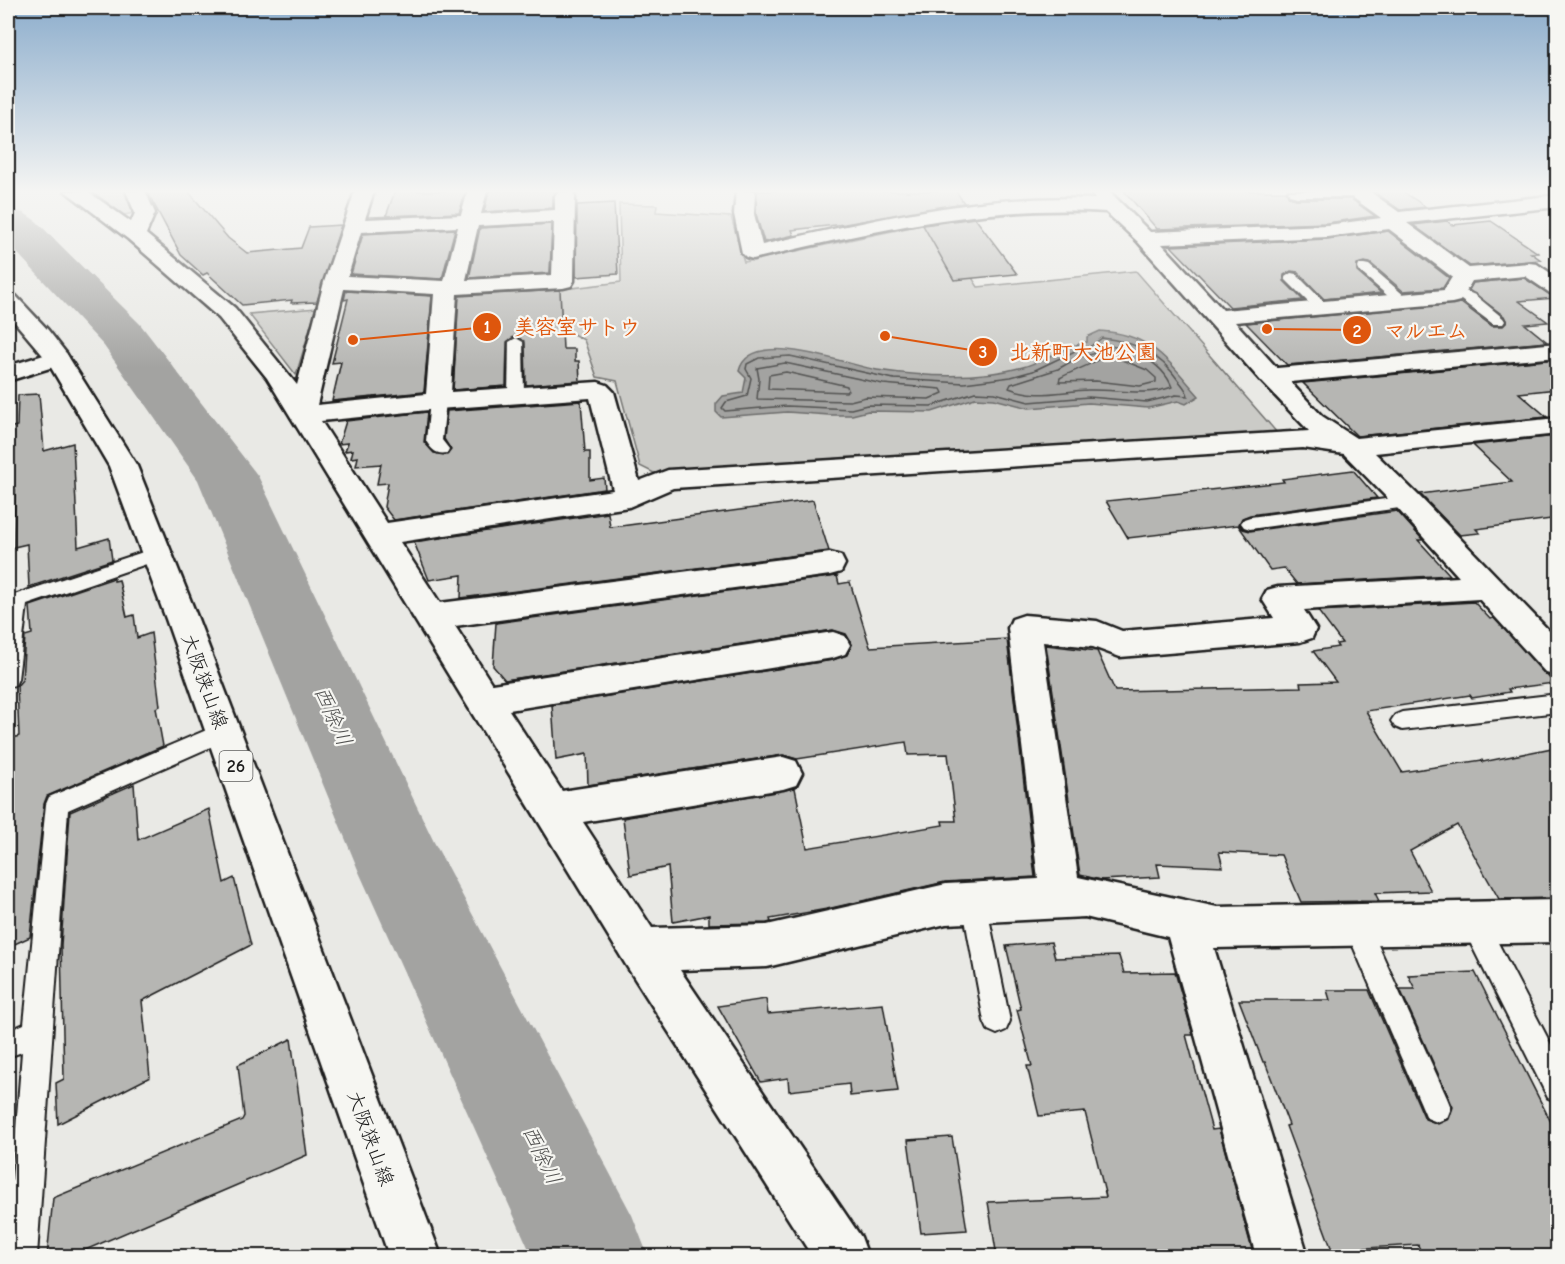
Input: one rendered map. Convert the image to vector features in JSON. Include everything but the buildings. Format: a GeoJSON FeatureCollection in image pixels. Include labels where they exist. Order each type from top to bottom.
{"type":"FeatureCollection","features":[{"type":"Feature","properties":{"kind":"street"},"geometry":{"type":"LineString","coordinates":[[153,250],[227,313],[278,375],[641,950],[842,1257]]}},
{"type":"Feature","properties":{"kind":"street"},"geometry":{"type":"LineString","coordinates":[[302,415],[335,282],[345,250]]}},
{"type":"Feature","properties":{"kind":"street"},"geometry":{"type":"LineString","coordinates":[[438,401],[450,288],[461,250]]}},
{"type":"Feature","properties":{"kind":"street"},"geometry":{"type":"LineString","coordinates":[[335,282],[450,288],[562,281],[563,250]]}},
{"type":"Feature","properties":{"kind":"street"},"geometry":{"type":"LineString","coordinates":[[752,250],[753,253],[767,250]]}},
{"type":"Feature","properties":{"kind":"street"},"geometry":{"type":"LineString","coordinates":[[1156,250],[1313,422],[1352,447],[1408,502],[1557,663]]}},
{"type":"Feature","properties":{"kind":"street"},"geometry":{"type":"LineString","coordinates":[[1425,250],[1460,283]]}},
{"type":"Feature","properties":{"kind":"street"},"geometry":{"type":"LineString","coordinates":[[1216,318],[1452,296],[1460,283],[1529,269],[1557,266]]}},
{"type":"Feature","properties":{"kind":"street"},"geometry":{"type":"LineString","coordinates":[[1529,269],[1557,288]]}},
{"type":"Feature","properties":{"kind":"street","name":"大阪狭山線"},"geometry":{"type":"LineString","coordinates":[[8,301],[40,335],[57,358],[123,466],[155,554],[182,619],[415,1257]]}},
{"type":"Feature","properties":{"kind":"street"},"geometry":{"type":"LineString","coordinates":[[1270,376],[1557,350]]}},
{"type":"Feature","properties":{"kind":"street"},"geometry":{"type":"LineString","coordinates":[[8,374],[57,358]]}},
{"type":"Feature","properties":{"kind":"street"},"geometry":{"type":"LineString","coordinates":[[302,415],[586,389],[601,392],[629,498]]}},
{"type":"Feature","properties":{"kind":"street"},"geometry":{"type":"LineString","coordinates":[[379,535],[629,498],[668,479],[1304,439],[1352,447],[1557,426]]}},
{"type":"Feature","properties":{"kind":"street"},"geometry":{"type":"LineString","coordinates":[[431,617],[830,564]]}},
{"type":"Feature","properties":{"kind":"street"},"geometry":{"type":"LineString","coordinates":[[1061,898],[1024,628],[1097,634],[1120,644],[1300,629],[1278,599],[1487,587]]}},
{"type":"Feature","properties":{"kind":"street"},"geometry":{"type":"LineString","coordinates":[[483,700],[833,645]]}},
{"type":"Feature","properties":{"kind":"street"},"geometry":{"type":"LineString","coordinates":[[552,810],[783,773]]}},
{"type":"Feature","properties":{"kind":"street"},"geometry":{"type":"LineString","coordinates":[[641,950],[767,946],[946,904],[1086,897],[1217,928],[1557,921]]}},
{"type":"Feature","properties":{"kind":"street"},"geometry":{"type":"LineString","coordinates":[[1184,920],[1281,1257]]}},
{"type":"Feature","properties":{"kind":"lane"},"geometry":{"type":"LineString","coordinates":[[1364,268],[1401,300]]}},
{"type":"Feature","properties":{"kind":"lane"},"geometry":{"type":"LineString","coordinates":[[1291,277],[1322,307]]}},
{"type":"Feature","properties":{"kind":"lane"},"geometry":{"type":"LineString","coordinates":[[1460,283],[1470,298],[1498,321]]}},
{"type":"Feature","properties":{"kind":"lane"},"geometry":{"type":"LineString","coordinates":[[516,342],[516,395]]}},
{"type":"Feature","properties":{"kind":"lane"},"geometry":{"type":"LineString","coordinates":[[438,401],[434,441],[441,449]]}},
{"type":"Feature","properties":{"kind":"lane"},"geometry":{"type":"LineString","coordinates":[[1250,523],[1408,502]]}},
{"type":"Feature","properties":{"kind":"lane"},"geometry":{"type":"LineString","coordinates":[[8,679],[13,603],[155,554]]}},
{"type":"Feature","properties":{"kind":"lane"},"geometry":{"type":"LineString","coordinates":[[1402,721],[1557,703]]}},
{"type":"Feature","properties":{"kind":"lane"},"geometry":{"type":"LineString","coordinates":[[21,1257],[57,804],[223,732]]}},
{"type":"Feature","properties":{"kind":"lane"},"geometry":{"type":"LineString","coordinates":[[974,903],[997,1022]]}},
{"type":"Feature","properties":{"kind":"lane"},"geometry":{"type":"LineString","coordinates":[[1474,923],[1557,1088]]}},
{"type":"Feature","properties":{"kind":"lane"},"geometry":{"type":"LineString","coordinates":[[1356,925],[1437,1108]]}},
{"type":"Feature","properties":{"kind":"lane"},"geometry":{"type":"LineString","coordinates":[[8,1044],[37,1033]]}},
{"type":"Feature","properties":{"kind":"shaded area"},"geometry":{"type":"Polygon","coordinates":[[[620,250],[741,250],[744,262],[802,250],[954,250],[978,287],[1136,271],[1279,435],[654,473],[640,466],[617,381],[597,377],[584,340],[564,329],[459,332],[455,302],[621,282],[620,250]]]}},
{"type":"Feature","properties":{"kind":"shaded area"},"geometry":{"type":"Polygon","coordinates":[[[316,308],[296,375],[249,314],[316,308]]]}},
{"type":"Feature","properties":{"kind":"water"},"geometry":{"type":"Polygon","coordinates":[[[1100,331],[1118,333],[1146,344],[1168,361],[1199,396],[1186,404],[1178,401],[1148,408],[1089,403],[1029,408],[994,399],[975,398],[932,412],[868,411],[852,415],[829,415],[787,412],[721,417],[716,412],[716,404],[723,396],[743,393],[746,378],[739,371],[747,358],[761,351],[801,352],[877,370],[932,376],[969,376],[1023,367],[1087,342],[1087,337],[1100,331]]]}},
{"type":"Feature","properties":{"kind":"waterway","name":"西除川"},"geometry":{"type":"LineString","coordinates":[[39,250],[122,335],[227,476],[403,872],[591,1256]]}},
{"type":"Feature","properties":{"kind":"place","name":"マルエム"},"geometry":{"type":"Point","coordinates":[1267,329]}},
{"type":"Feature","properties":{"kind":"place","name":"北新町大池公園"},"geometry":{"type":"Point","coordinates":[885,336]}},
{"type":"Feature","properties":{"kind":"place","name":"美容室サトウ"},"geometry":{"type":"Point","coordinates":[353,340]}}]}
